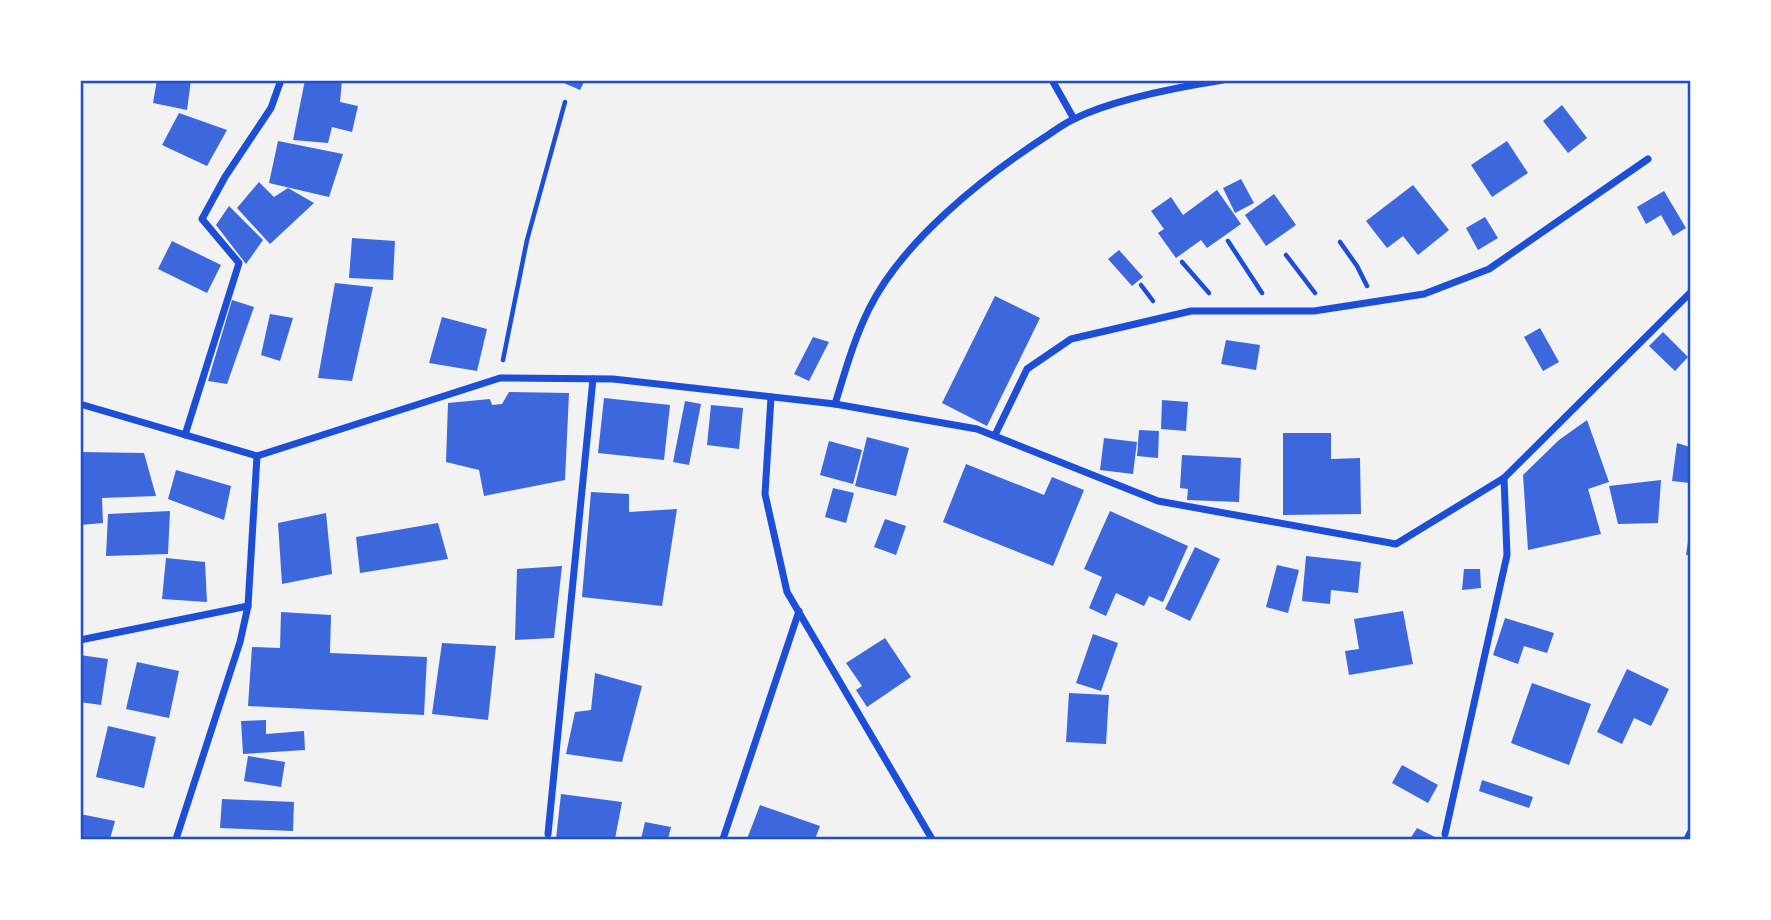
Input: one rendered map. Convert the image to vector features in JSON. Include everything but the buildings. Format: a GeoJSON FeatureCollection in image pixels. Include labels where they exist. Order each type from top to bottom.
{"type":"FeatureCollection","features":[{"type":"Feature","properties":{"kind":"street"},"geometry":{"type":"LineString","coordinates":[[185,435],[239,263],[202,219],[225,177],[271,108],[281,80]]}},
{"type":"Feature","properties":{"kind":"street"},"geometry":{"type":"LineString","coordinates":[[1052,80],[1074,119]]}},
{"type":"Feature","properties":{"kind":"street"},"geometry":{"type":"LineString","coordinates":[[835,404],[854,342],[870,307],[894,270],[933,226],[1004,164],[1074,119],[1183,86],[1223,80]]}},
{"type":"Feature","properties":{"kind":"street"},"geometry":{"type":"LineString","coordinates":[[995,435],[1027,369],[1071,339],[1191,310],[1328,309],[1424,294],[1489,269],[1551,229],[1648,159]]}},
{"type":"Feature","properties":{"kind":"street"},"geometry":{"type":"LineString","coordinates":[[80,404],[257,456],[500,378],[613,379],[835,404],[977,429],[1158,501],[1395,544],[1503,478],[1690,293]]}},
{"type":"Feature","properties":{"kind":"street"},"geometry":{"type":"LineString","coordinates":[[548,834],[593,379]]}},
{"type":"Feature","properties":{"kind":"street"},"geometry":{"type":"LineString","coordinates":[[771,397],[765,494],[787,592],[932,839]]}},
{"type":"Feature","properties":{"kind":"street"},"geometry":{"type":"LineString","coordinates":[[176,839],[240,642],[248,606],[257,456]]}},
{"type":"Feature","properties":{"kind":"street"},"geometry":{"type":"LineString","coordinates":[[1445,834],[1507,555],[1503,478]]}},
{"type":"Feature","properties":{"kind":"street"},"geometry":{"type":"LineString","coordinates":[[80,640],[248,606]]}},
{"type":"Feature","properties":{"kind":"street"},"geometry":{"type":"LineString","coordinates":[[723,839],[799,611]]}},
{"type":"Feature","properties":{"kind":"street"},"geometry":{"type":"LineString","coordinates":[[1687,839],[1690,833]]}},
{"type":"Feature","properties":{"kind":"path"},"geometry":{"type":"LineString","coordinates":[[500,378],[527,240],[565,102]]}},
{"type":"Feature","properties":{"kind":"path"},"geometry":{"type":"LineString","coordinates":[[1228,241],[1273,310]]}},
{"type":"Feature","properties":{"kind":"path"},"geometry":{"type":"LineString","coordinates":[[1340,242],[1357,266],[1376,303]]}},
{"type":"Feature","properties":{"kind":"path"},"geometry":{"type":"LineString","coordinates":[[1286,255],[1328,309]]}},
{"type":"Feature","properties":{"kind":"path"},"geometry":{"type":"LineString","coordinates":[[1182,262],[1224,310]]}}]}
